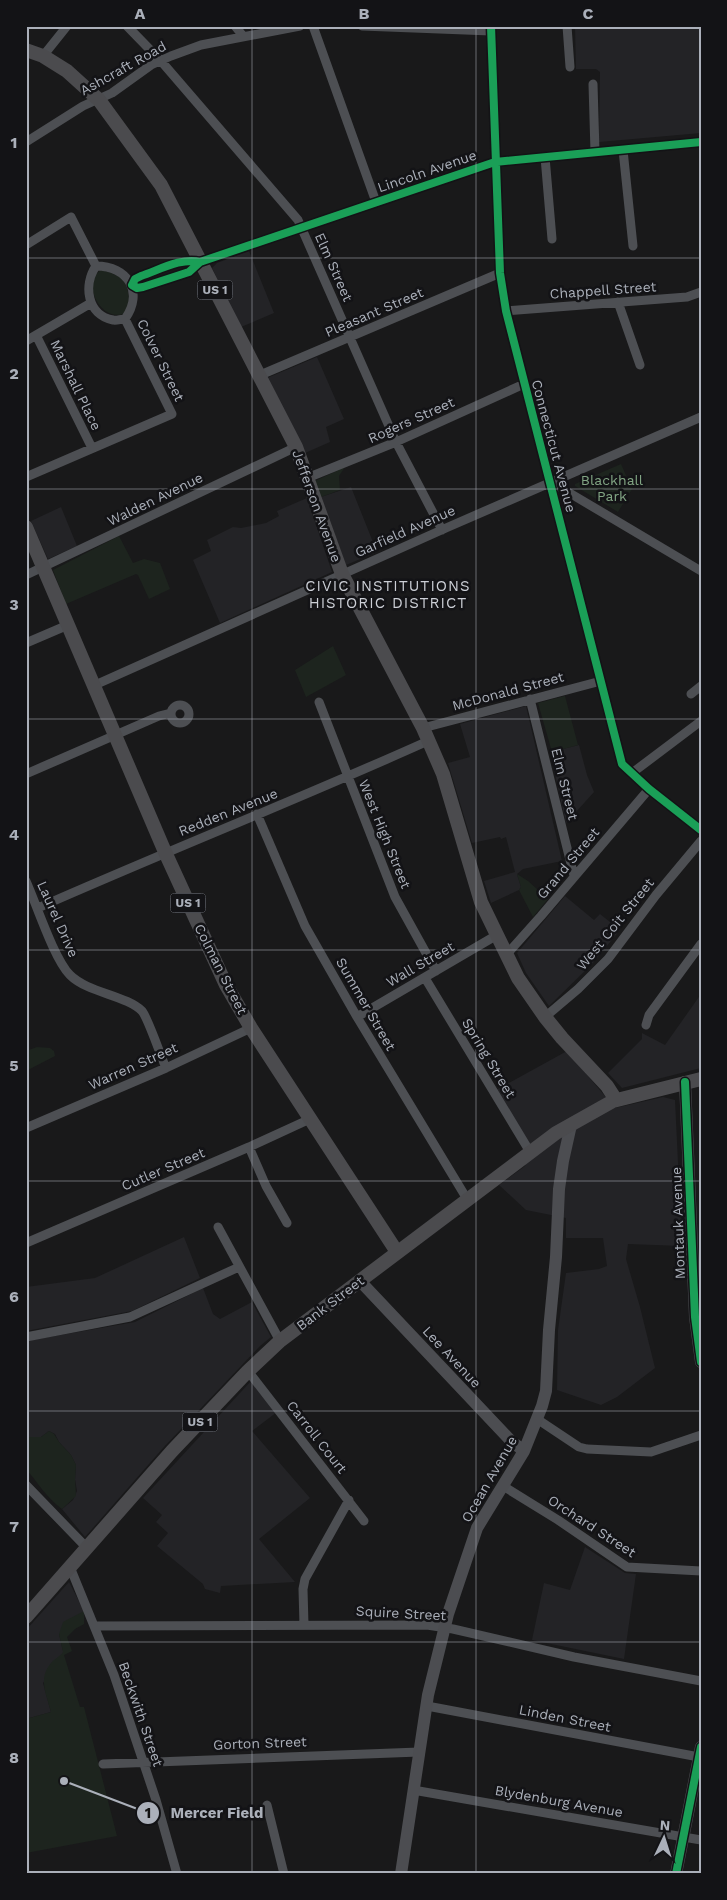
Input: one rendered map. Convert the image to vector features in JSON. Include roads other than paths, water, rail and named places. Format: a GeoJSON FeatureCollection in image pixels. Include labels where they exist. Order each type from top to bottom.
{"type":"FeatureCollection","features":[{"type":"Feature","properties":{"kind":"main road","name":"Jefferson Avenue"},"geometry":{"type":"LineString","coordinates":[[26,50],[43,56],[67,71],[98,100],[153,172],[296,447],[342,574],[425,735],[443,774],[481,902],[518,978],[544,1017],[607,1086],[616,1100]]}},
{"type":"Feature","properties":{"kind":"main road","name":"Colman Street"},"geometry":{"type":"LineString","coordinates":[[26,526],[165,852],[226,985],[251,1028],[397,1252]]}},
{"type":"Feature","properties":{"kind":"main road","name":"Bank Street"},"geometry":{"type":"LineString","coordinates":[[26,1617],[172,1451],[248,1371],[280,1342],[530,1152],[571,1125],[616,1100],[701,1079]]}},
{"type":"Feature","properties":{"kind":"main road","name":"Montauk Avenue"},"geometry":{"type":"LineString","coordinates":[[685,1082],[696,1222],[701,1362]]}},
{"type":"Feature","properties":{"kind":"main road","name":"Ocean Avenue"},"geometry":{"type":"LineString","coordinates":[[401,1874],[427,1706],[444,1628],[472,1538],[484,1514],[524,1451],[545,1398],[548,1380],[549,1330],[556,1257],[559,1189],[571,1125]]}},
{"type":"Feature","properties":{"kind":"main road","name":"Lee Avenue"},"geometry":{"type":"LineString","coordinates":[[360,1281],[511,1441],[524,1451]]}},
{"type":"Feature","properties":{"kind":"main road"},"geometry":{"type":"LineString","coordinates":[[676,1874],[700,1752]]}},
{"type":"Feature","properties":{"kind":"street"},"geometry":{"type":"LineString","coordinates":[[43,56],[66,26]]}},
{"type":"Feature","properties":{"kind":"street","name":"Elm Street"},"geometry":{"type":"LineString","coordinates":[[128,26],[161,61],[298,220],[396,442],[442,530]]}},
{"type":"Feature","properties":{"kind":"street"},"geometry":{"type":"LineString","coordinates":[[235,26],[243,36]]}},
{"type":"Feature","properties":{"kind":"street","name":"Ashcraft Road"},"geometry":{"type":"LineString","coordinates":[[26,142],[83,106],[112,93],[151,65],[201,45],[300,26]]}},
{"type":"Feature","properties":{"kind":"street"},"geometry":{"type":"LineString","coordinates":[[313,26],[376,202]]}},
{"type":"Feature","properties":{"kind":"street"},"geometry":{"type":"LineString","coordinates":[[362,26],[491,29]]}},
{"type":"Feature","properties":{"kind":"street"},"geometry":{"type":"LineString","coordinates":[[567,26],[570,67]]}},
{"type":"Feature","properties":{"kind":"street","name":"Connecticut Avenue"},"geometry":{"type":"LineString","coordinates":[[491,29],[500,273],[506,311],[622,764],[701,830]]}},
{"type":"Feature","properties":{"kind":"street"},"geometry":{"type":"LineString","coordinates":[[593,84],[594,152]]}},
{"type":"Feature","properties":{"kind":"street","name":"Lincoln Avenue"},"geometry":{"type":"LineString","coordinates":[[132,285],[137,288],[189,272],[200,262],[495,162],[701,142]]}},
{"type":"Feature","properties":{"kind":"street"},"geometry":{"type":"LineString","coordinates":[[623,150],[633,246]]}},
{"type":"Feature","properties":{"kind":"street"},"geometry":{"type":"LineString","coordinates":[[545,157],[552,239]]}},
{"type":"Feature","properties":{"kind":"street"},"geometry":{"type":"LineString","coordinates":[[26,245],[71,217],[96,266]]}},
{"type":"Feature","properties":{"kind":"street"},"geometry":{"type":"LineString","coordinates":[[96,266],[108,266],[116,270],[124,275],[132,285],[133,302],[125,319],[114,320],[99,314],[90,303],[88,290],[90,275],[96,266]]}},
{"type":"Feature","properties":{"kind":"street","name":"Pleasant Street"},"geometry":{"type":"LineString","coordinates":[[258,376],[500,273]]}},
{"type":"Feature","properties":{"kind":"street","name":"Chappell Street"},"geometry":{"type":"LineString","coordinates":[[506,311],[687,297],[701,292]]}},
{"type":"Feature","properties":{"kind":"street"},"geometry":{"type":"LineString","coordinates":[[618,302],[640,365]]}},
{"type":"Feature","properties":{"kind":"street"},"geometry":{"type":"LineString","coordinates":[[26,341],[90,303]]}},
{"type":"Feature","properties":{"kind":"street","name":"Colver Street"},"geometry":{"type":"LineString","coordinates":[[92,448],[172,414],[125,319]]}},
{"type":"Feature","properties":{"kind":"street","name":"Marshall Place"},"geometry":{"type":"LineString","coordinates":[[36,335],[92,448]]}},
{"type":"Feature","properties":{"kind":"street","name":"Rogers Street"},"geometry":{"type":"LineString","coordinates":[[307,478],[396,442],[524,384]]}},
{"type":"Feature","properties":{"kind":"street","name":"Garfield Avenue"},"geometry":{"type":"LineString","coordinates":[[95,685],[550,482],[701,417]]}},
{"type":"Feature","properties":{"kind":"street","name":"Walden Avenue"},"geometry":{"type":"LineString","coordinates":[[26,575],[296,447]]}},
{"type":"Feature","properties":{"kind":"street"},"geometry":{"type":"LineString","coordinates":[[26,477],[92,448]]}},
{"type":"Feature","properties":{"kind":"street"},"geometry":{"type":"LineString","coordinates":[[550,482],[701,571]]}},
{"type":"Feature","properties":{"kind":"street"},"geometry":{"type":"LineString","coordinates":[[26,643],[68,625]]}},
{"type":"Feature","properties":{"kind":"street","name":"McDonald Street"},"geometry":{"type":"LineString","coordinates":[[425,735],[530,699],[601,681]]}},
{"type":"Feature","properties":{"kind":"street"},"geometry":{"type":"LineString","coordinates":[[691,694],[701,686]]}},
{"type":"Feature","properties":{"kind":"street","name":"Elm Street"},"geometry":{"type":"LineString","coordinates":[[530,699],[574,876]]}},
{"type":"Feature","properties":{"kind":"street","name":"West High Street"},"geometry":{"type":"LineString","coordinates":[[319,702],[347,778],[395,897],[436,971]]}},
{"type":"Feature","properties":{"kind":"street"},"geometry":{"type":"LineString","coordinates":[[26,774],[159,716],[171,713]]}},
{"type":"Feature","properties":{"kind":"street"},"geometry":{"type":"LineString","coordinates":[[632,773],[701,722]]}},
{"type":"Feature","properties":{"kind":"street","name":"Redden Avenue"},"geometry":{"type":"LineString","coordinates":[[38,908],[165,852],[347,778],[425,735]]}},
{"type":"Feature","properties":{"kind":"street","name":"Grand Street"},"geometry":{"type":"LineString","coordinates":[[507,954],[523,938],[649,788]]}},
{"type":"Feature","properties":{"kind":"street","name":"Summer Street"},"geometry":{"type":"LineString","coordinates":[[257,814],[305,926],[357,1017],[467,1199]]}},
{"type":"Feature","properties":{"kind":"street","name":"West Coit Street"},"geometry":{"type":"LineString","coordinates":[[544,1017],[578,989],[608,959],[656,895],[701,841]]}},
{"type":"Feature","properties":{"kind":"street","name":"Laurel Drive"},"geometry":{"type":"LineString","coordinates":[[26,880],[60,961],[69,974],[84,985],[134,1006],[143,1012],[166,1068]]}},
{"type":"Feature","properties":{"kind":"street","name":"Wall Street"},"geometry":{"type":"LineString","coordinates":[[357,1017],[497,935]]}},
{"type":"Feature","properties":{"kind":"street"},"geometry":{"type":"LineString","coordinates":[[646,1025],[649,1015],[699,951]]}},
{"type":"Feature","properties":{"kind":"street","name":"Spring Street"},"geometry":{"type":"LineString","coordinates":[[425,978],[530,1152]]}},
{"type":"Feature","properties":{"kind":"street","name":"Warren Street"},"geometry":{"type":"LineString","coordinates":[[26,1128],[166,1068],[251,1028]]}},
{"type":"Feature","properties":{"kind":"street","name":"Cutler Street"},"geometry":{"type":"LineString","coordinates":[[26,1243],[310,1119]]}},
{"type":"Feature","properties":{"kind":"street"},"geometry":{"type":"LineString","coordinates":[[249,1147],[266,1186],[286,1223]]}},
{"type":"Feature","properties":{"kind":"street"},"geometry":{"type":"LineString","coordinates":[[218,1227],[280,1342]]}},
{"type":"Feature","properties":{"kind":"street"},"geometry":{"type":"LineString","coordinates":[[26,1337],[130,1316],[239,1267]]}},
{"type":"Feature","properties":{"kind":"street","name":"Carroll Court"},"geometry":{"type":"LineString","coordinates":[[248,1371],[364,1520]]}},
{"type":"Feature","properties":{"kind":"street"},"geometry":{"type":"LineString","coordinates":[[537,1418],[579,1447],[587,1449],[651,1452],[701,1435]]}},
{"type":"Feature","properties":{"kind":"street"},"geometry":{"type":"LineString","coordinates":[[26,1485],[87,1548]]}},
{"type":"Feature","properties":{"kind":"street","name":"Orchard Street"},"geometry":{"type":"LineString","coordinates":[[503,1486],[558,1520],[627,1567],[701,1570]]}},
{"type":"Feature","properties":{"kind":"street"},"geometry":{"type":"LineString","coordinates":[[304,1625],[303,1589],[305,1579],[349,1500]]}},
{"type":"Feature","properties":{"kind":"street","name":"Beckwith Street"},"geometry":{"type":"LineString","coordinates":[[70,1567],[114,1674],[156,1800],[177,1874]]}},
{"type":"Feature","properties":{"kind":"street","name":"Squire Street"},"geometry":{"type":"LineString","coordinates":[[94,1626],[415,1624],[444,1628],[574,1657],[701,1682]]}},
{"type":"Feature","properties":{"kind":"street","name":"Linden Street"},"geometry":{"type":"LineString","coordinates":[[427,1706],[700,1752]]}},
{"type":"Feature","properties":{"kind":"street","name":"Gorton Street"},"geometry":{"type":"LineString","coordinates":[[102,1764],[419,1752]]}},
{"type":"Feature","properties":{"kind":"street","name":"Blydenburg Avenue"},"geometry":{"type":"LineString","coordinates":[[413,1790],[701,1840]]}},
{"type":"Feature","properties":{"kind":"street"},"geometry":{"type":"LineString","coordinates":[[268,1805],[284,1874]]}},
{"type":"Feature","properties":{"kind":"place","name":"Mercer Field"},"geometry":{"type":"Point","coordinates":[64,1781]}},
{"type":"Feature","properties":{"kind":"district","name":"CIVIC INSTITUTIONS HISTORIC DISTRICT"},"geometry":{"type":"Point","coordinates":[388,594]}},
{"type":"Feature","properties":{"kind":"park label","name":"Blackhall Park"},"geometry":{"type":"Point","coordinates":[612,488]}}]}
